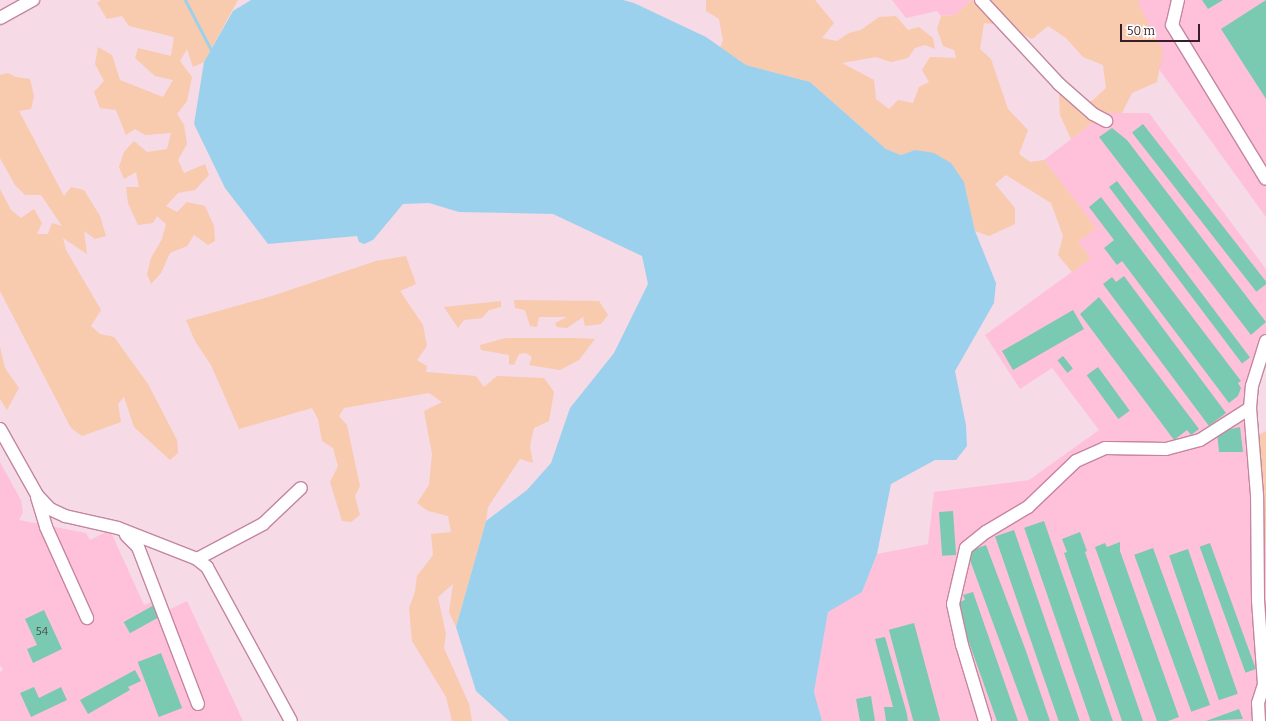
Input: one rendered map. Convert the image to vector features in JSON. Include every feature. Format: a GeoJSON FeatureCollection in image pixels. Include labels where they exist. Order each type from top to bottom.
{"type":"FeatureCollection","features":[{"type":"Feature","properties":{"kind":"street"},"geometry":{"type":"LineString","coordinates":[[0,18],[33,0]]}},
{"type":"Feature","properties":{"kind":"street"},"geometry":{"type":"LineString","coordinates":[[980,0],[1059,84],[1093,114],[1106,121]]}},
{"type":"Feature","properties":{"kind":"street"},"geometry":{"type":"LineString","coordinates":[[1178,0],[1172,24],[1266,179]]}},
{"type":"Feature","properties":{"kind":"street"},"geometry":{"type":"LineString","coordinates":[[1259,721],[1258,703],[1264,684],[1258,600],[1257,496],[1250,408],[1252,386],[1266,341]]}},
{"type":"Feature","properties":{"kind":"street"},"geometry":{"type":"LineString","coordinates":[[985,721],[962,645],[953,604],[966,548],[986,532],[1028,507],[1076,461],[1106,448],[1166,449],[1200,440],[1250,408]]}},
{"type":"Feature","properties":{"kind":"street"},"geometry":{"type":"LineString","coordinates":[[0,429],[37,495],[46,527],[87,618]]}},
{"type":"Feature","properties":{"kind":"street"},"geometry":{"type":"LineString","coordinates":[[197,560],[263,524],[301,488]]}},
{"type":"Feature","properties":{"kind":"street"},"geometry":{"type":"LineString","coordinates":[[37,495],[50,509],[65,516],[118,528],[197,560],[207,567],[292,721]]}},
{"type":"Feature","properties":{"kind":"street"},"geometry":{"type":"LineString","coordinates":[[118,528],[138,547],[198,704]]}},
{"type":"Feature","properties":{"kind":"shaded area"},"geometry":{"type":"Polygon","coordinates":[[[101,0],[238,0],[204,62],[193,67],[187,49],[180,61],[192,77],[187,101],[177,114],[184,125],[187,144],[178,160],[184,173],[205,164],[209,175],[195,190],[178,193],[166,206],[177,212],[187,202],[205,206],[214,226],[215,241],[208,245],[194,235],[187,246],[170,253],[161,273],[151,284],[147,274],[151,258],[162,239],[166,224],[157,216],[153,223],[138,225],[128,203],[126,187],[139,187],[136,172],[124,179],[119,167],[124,152],[134,141],[147,152],[167,149],[171,133],[145,135],[135,129],[126,135],[116,110],[100,108],[94,92],[104,81],[95,64],[98,47],[112,55],[120,80],[163,97],[173,80],[155,76],[135,58],[138,48],[171,56],[174,37],[129,26],[122,16],[107,19],[97,3],[101,0]]]}},
{"type":"Feature","properties":{"kind":"shaded area"},"geometry":{"type":"Polygon","coordinates":[[[706,0],[815,0],[834,23],[822,38],[837,41],[849,33],[861,30],[879,17],[896,16],[908,30],[919,27],[933,38],[935,49],[925,45],[915,48],[908,58],[891,62],[876,57],[842,63],[874,80],[876,99],[889,109],[898,100],[913,103],[919,87],[929,82],[922,70],[930,57],[956,58],[954,50],[943,46],[937,29],[941,16],[955,15],[972,0],[1140,0],[1138,4],[1163,50],[1157,82],[1132,93],[1122,113],[1105,113],[1071,139],[1060,115],[1059,93],[1077,101],[1092,101],[1106,88],[1103,65],[1083,57],[1066,38],[1048,26],[1032,39],[1005,25],[984,23],[980,49],[991,59],[1008,109],[1028,130],[1019,154],[1030,162],[1044,160],[1096,228],[1078,242],[1091,258],[1072,272],[1058,255],[1063,236],[1051,203],[1006,175],[995,184],[1015,208],[1015,224],[989,236],[975,231],[964,182],[915,150],[901,155],[886,149],[810,82],[746,65],[720,47],[723,41],[719,19],[706,11],[706,0]]]}},
{"type":"Feature","properties":{"kind":"shaded area"},"geometry":{"type":"Polygon","coordinates":[[[892,0],[972,0],[955,15],[941,16],[937,11],[906,18],[892,0]]]}},
{"type":"Feature","properties":{"kind":"shaded area"},"geometry":{"type":"Polygon","coordinates":[[[1109,0],[1266,0],[1266,217],[1109,0]]]}},
{"type":"Feature","properties":{"kind":"shaded area"},"geometry":{"type":"Polygon","coordinates":[[[8,73],[16,77],[30,79],[34,96],[31,109],[19,111],[64,196],[71,187],[84,190],[100,216],[106,236],[95,239],[84,231],[87,254],[63,238],[66,250],[101,310],[91,326],[100,334],[114,337],[148,384],[177,440],[178,453],[170,460],[134,427],[124,397],[118,404],[121,422],[82,436],[71,428],[0,291],[0,189],[11,210],[21,218],[34,209],[42,223],[37,234],[48,234],[52,223],[62,226],[41,195],[25,195],[15,185],[0,158],[0,75],[8,73]]]}},
{"type":"Feature","properties":{"kind":"shaded area"},"geometry":{"type":"Polygon","coordinates":[[[1105,113],[1149,113],[1266,269],[1266,360],[1254,401],[1266,551],[1266,721],[822,721],[814,692],[828,611],[862,592],[877,554],[928,544],[934,492],[1029,480],[1099,430],[1052,368],[1020,389],[985,335],[1091,258],[1078,242],[1095,228],[1044,160],[1105,113]]]}},
{"type":"Feature","properties":{"kind":"shaded area"},"geometry":{"type":"Polygon","coordinates":[[[406,256],[416,284],[400,291],[423,325],[427,346],[417,360],[427,366],[426,372],[476,376],[484,387],[497,376],[544,378],[554,392],[549,421],[534,428],[530,446],[533,463],[520,459],[488,507],[486,521],[456,627],[449,612],[453,584],[438,597],[446,634],[444,648],[469,704],[472,721],[452,721],[446,697],[412,641],[409,608],[415,592],[417,576],[433,555],[431,534],[451,532],[448,516],[428,511],[417,503],[429,485],[432,454],[424,411],[442,402],[429,393],[344,408],[339,416],[347,425],[360,486],[355,496],[360,515],[351,522],[342,521],[330,482],[338,466],[333,448],[322,441],[318,419],[312,408],[239,429],[211,365],[195,341],[186,320],[272,296],[376,261],[406,256]]]}},
{"type":"Feature","properties":{"kind":"shaded area"},"geometry":{"type":"Polygon","coordinates":[[[514,300],[599,301],[608,315],[601,324],[585,326],[583,317],[567,328],[557,327],[555,323],[567,317],[539,317],[537,327],[530,326],[525,310],[515,308],[514,300]]]}},
{"type":"Feature","properties":{"kind":"shaded area"},"geometry":{"type":"Polygon","coordinates":[[[501,301],[501,307],[489,310],[482,318],[464,320],[458,328],[444,307],[501,301]]]}},
{"type":"Feature","properties":{"kind":"shaded area"},"geometry":{"type":"Polygon","coordinates":[[[506,338],[595,339],[579,360],[560,370],[529,365],[532,357],[526,353],[519,354],[514,365],[509,364],[509,355],[481,350],[480,345],[506,338]]]}},
{"type":"Feature","properties":{"kind":"shaded area"},"geometry":{"type":"Polygon","coordinates":[[[0,347],[5,368],[19,388],[7,410],[0,399],[0,347]]]}},
{"type":"Feature","properties":{"kind":"shaded area"},"geometry":{"type":"Polygon","coordinates":[[[1266,431],[1266,551],[1257,436],[1266,431]]]}},
{"type":"Feature","properties":{"kind":"shaded area"},"geometry":{"type":"Polygon","coordinates":[[[0,462],[21,500],[23,512],[19,520],[86,533],[90,540],[110,530],[144,605],[154,601],[160,614],[187,601],[243,721],[0,721],[0,672],[3,670],[0,665],[0,462]]]}},
{"type":"Feature","properties":{"kind":"water"},"geometry":{"type":"Polygon","coordinates":[[[251,0],[623,0],[634,3],[706,37],[746,65],[810,82],[886,149],[901,155],[915,150],[934,153],[951,163],[964,182],[975,231],[996,283],[994,303],[955,371],[966,425],[967,446],[956,460],[935,460],[891,484],[877,554],[862,592],[828,612],[814,692],[822,721],[509,721],[476,691],[456,627],[486,521],[527,490],[551,463],[570,408],[614,353],[648,284],[642,256],[553,214],[459,212],[429,203],[403,204],[373,240],[364,244],[359,242],[357,236],[268,244],[225,188],[194,124],[204,62],[233,11],[251,0]]]}},
{"type":"Feature","properties":{"kind":"building"},"geometry":{"type":"Polygon","coordinates":[[[1202,0],[1223,0],[1208,9],[1202,0]]]}},
{"type":"Feature","properties":{"kind":"building"},"geometry":{"type":"Polygon","coordinates":[[[1266,0],[1266,99],[1221,29],[1266,0]]]}},
{"type":"Feature","properties":{"kind":"building"},"geometry":{"type":"Polygon","coordinates":[[[1143,124],[1266,281],[1266,284],[1256,292],[1132,133],[1143,124]]]}},
{"type":"Feature","properties":{"kind":"building"},"geometry":{"type":"Polygon","coordinates":[[[1112,128],[1127,140],[1266,322],[1251,335],[1099,137],[1112,128]]]}},
{"type":"Feature","properties":{"kind":"building"},"geometry":{"type":"Polygon","coordinates":[[[1117,181],[1250,357],[1242,364],[1109,187],[1117,181]]]}},
{"type":"Feature","properties":{"kind":"building"},"geometry":{"type":"Polygon","coordinates":[[[1101,197],[1241,381],[1238,383],[1241,388],[1238,396],[1229,403],[1122,261],[1117,265],[1104,248],[1114,240],[1089,207],[1101,197]]]}},
{"type":"Feature","properties":{"kind":"building"},"geometry":{"type":"Polygon","coordinates":[[[1124,276],[1226,413],[1209,426],[1103,284],[1112,277],[1116,282],[1124,276]]]}},
{"type":"Feature","properties":{"kind":"building"},"geometry":{"type":"Polygon","coordinates":[[[1099,297],[1199,429],[1191,435],[1187,430],[1174,440],[1080,314],[1099,297]]]}},
{"type":"Feature","properties":{"kind":"building"},"geometry":{"type":"Polygon","coordinates":[[[1073,310],[1084,329],[1013,370],[1002,351],[1073,310]]]}},
{"type":"Feature","properties":{"kind":"building"},"geometry":{"type":"Polygon","coordinates":[[[1063,356],[1073,369],[1067,373],[1057,360],[1063,356]]]}},
{"type":"Feature","properties":{"kind":"building"},"geometry":{"type":"Polygon","coordinates":[[[1098,367],[1130,411],[1118,419],[1087,375],[1098,367]]]}},
{"type":"Feature","properties":{"kind":"building"},"geometry":{"type":"Polygon","coordinates":[[[1240,427],[1243,452],[1219,452],[1217,432],[1240,427]]]}},
{"type":"Feature","properties":{"kind":"building"},"geometry":{"type":"Polygon","coordinates":[[[953,511],[956,555],[942,556],[939,512],[953,511]]]}},
{"type":"Feature","properties":{"kind":"building"},"geometry":{"type":"Polygon","coordinates":[[[1044,521],[1113,721],[1091,721],[1024,528],[1044,521]]]}},
{"type":"Feature","properties":{"kind":"building"},"geometry":{"type":"Polygon","coordinates":[[[1014,530],[1080,721],[1059,721],[995,537],[1014,530]]]}},
{"type":"Feature","properties":{"kind":"building"},"geometry":{"type":"Polygon","coordinates":[[[1080,532],[1087,551],[1085,552],[1143,721],[1122,721],[1064,553],[1067,552],[1062,539],[1080,532]]]}},
{"type":"Feature","properties":{"kind":"building"},"geometry":{"type":"Polygon","coordinates":[[[1120,542],[1120,551],[1179,717],[1168,721],[1157,721],[1095,547],[1105,543],[1107,547],[1120,542]]]}},
{"type":"Feature","properties":{"kind":"building"},"geometry":{"type":"Polygon","coordinates":[[[1210,543],[1256,669],[1245,673],[1200,547],[1210,543]]]}},
{"type":"Feature","properties":{"kind":"building"},"geometry":{"type":"Polygon","coordinates":[[[986,545],[1026,651],[1050,721],[1029,721],[967,552],[986,545]]]}},
{"type":"Feature","properties":{"kind":"building"},"geometry":{"type":"Polygon","coordinates":[[[1153,548],[1210,705],[1191,712],[1134,555],[1153,548]]]}},
{"type":"Feature","properties":{"kind":"building"},"geometry":{"type":"Polygon","coordinates":[[[1188,549],[1238,694],[1219,700],[1169,556],[1188,549]]]}},
{"type":"Feature","properties":{"kind":"building"},"geometry":{"type":"Polygon","coordinates":[[[973,592],[1018,721],[997,721],[955,603],[965,600],[963,595],[973,592]]]}},
{"type":"Feature","properties":{"kind":"building"},"geometry":{"type":"Polygon","coordinates":[[[156,604],[162,615],[130,633],[124,622],[156,604]]]}},
{"type":"Feature","properties":{"kind":"building"},"geometry":{"type":"Polygon","coordinates":[[[44,610],[62,649],[33,663],[27,649],[37,645],[25,619],[44,610]]]}},
{"type":"Feature","properties":{"kind":"building"},"geometry":{"type":"Polygon","coordinates":[[[914,623],[940,721],[913,721],[889,630],[914,623]]]}},
{"type":"Feature","properties":{"kind":"building"},"geometry":{"type":"Polygon","coordinates":[[[885,637],[908,721],[886,721],[884,707],[893,707],[875,639],[885,637]]]}},
{"type":"Feature","properties":{"kind":"building"},"geometry":{"type":"Polygon","coordinates":[[[161,653],[182,708],[159,717],[138,662],[161,653]]]}},
{"type":"Feature","properties":{"kind":"building"},"geometry":{"type":"Polygon","coordinates":[[[135,670],[141,681],[128,687],[130,690],[88,714],[80,700],[135,670]]]}},
{"type":"Feature","properties":{"kind":"building"},"geometry":{"type":"Polygon","coordinates":[[[34,687],[39,698],[61,687],[67,700],[31,717],[20,693],[34,687]]]}},
{"type":"Feature","properties":{"kind":"building"},"geometry":{"type":"Polygon","coordinates":[[[871,696],[875,721],[860,721],[856,699],[871,696]]]}},
{"type":"Feature","properties":{"kind":"building"},"geometry":{"type":"Polygon","coordinates":[[[1239,709],[1243,719],[1206,721],[1239,709]]]}},
{"type":"Feature","properties":{"kind":"waterway"},"geometry":{"type":"LineString","coordinates":[[185,0],[211,50]]}}]}
